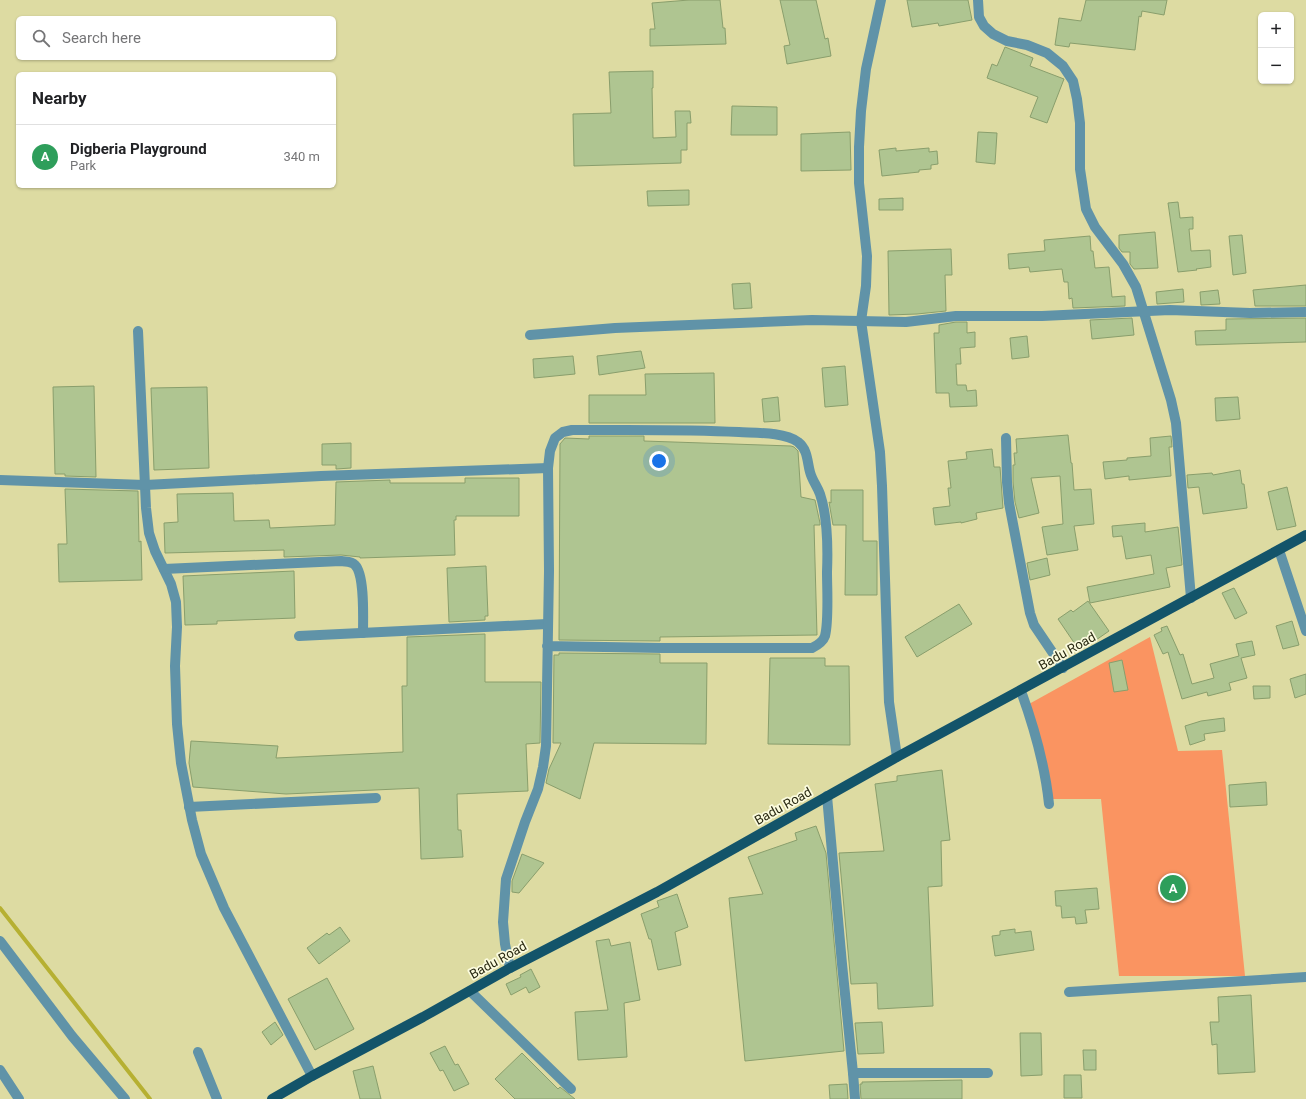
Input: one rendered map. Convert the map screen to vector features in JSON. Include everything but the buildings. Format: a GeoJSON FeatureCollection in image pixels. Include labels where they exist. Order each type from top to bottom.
{"type":"FeatureCollection","features":[{"type":"Feature","properties":{"kind":"main road","name":"Badu Road"},"geometry":{"type":"LineString","coordinates":[[272,1099],[510,968],[657,892],[897,757],[1306,535]]}},
{"type":"Feature","properties":{"kind":"street"},"geometry":{"type":"LineString","coordinates":[[881,0],[870,48],[861,111],[859,183],[867,256],[866,286],[861,321],[880,452],[890,702],[897,757]]}},
{"type":"Feature","properties":{"kind":"street"},"geometry":{"type":"LineString","coordinates":[[978,0],[979,17],[984,26],[993,34],[1007,41],[1027,45],[1047,53],[1063,66],[1073,81],[1080,123],[1080,170],[1086,209],[1095,227],[1123,264],[1136,287],[1171,400],[1176,423],[1190,598]]}},
{"type":"Feature","properties":{"kind":"street"},"geometry":{"type":"LineString","coordinates":[[530,335],[615,328],[812,320],[906,322],[956,316],[1042,316],[1170,310],[1250,313],[1306,312]]}},
{"type":"Feature","properties":{"kind":"street"},"geometry":{"type":"LineString","coordinates":[[138,331],[146,508],[149,532],[155,551],[171,584],[176,602],[177,627],[175,666],[177,724],[181,763],[189,807],[201,854],[224,908],[312,1076]]}},
{"type":"Feature","properties":{"kind":"street"},"geometry":{"type":"LineString","coordinates":[[510,968],[505,944],[503,922],[506,880],[538,789],[546,746],[547,624],[549,571],[548,468],[550,451],[555,438],[563,432],[572,430],[710,430],[768,434],[788,438],[798,442],[807,454],[810,472],[814,484],[819,492],[824,512],[827,569],[826,619],[825,636],[820,644],[812,648],[547,646]]}},
{"type":"Feature","properties":{"kind":"street"},"geometry":{"type":"LineString","coordinates":[[1006,438],[1009,502],[1030,613],[1034,624],[1063,668]]}},
{"type":"Feature","properties":{"kind":"street"},"geometry":{"type":"LineString","coordinates":[[0,480],[145,485],[321,476],[548,468]]}},
{"type":"Feature","properties":{"kind":"street"},"geometry":{"type":"LineString","coordinates":[[1279,550],[1306,631]]}},
{"type":"Feature","properties":{"kind":"street"},"geometry":{"type":"LineString","coordinates":[[164,568],[341,561],[352,562],[357,567],[361,581],[363,633]]}},
{"type":"Feature","properties":{"kind":"street"},"geometry":{"type":"LineString","coordinates":[[299,636],[547,624]]}},
{"type":"Feature","properties":{"kind":"street"},"geometry":{"type":"LineString","coordinates":[[1021,691],[1032,725],[1044,772],[1049,804]]}},
{"type":"Feature","properties":{"kind":"street"},"geometry":{"type":"LineString","coordinates":[[827,796],[855,1099]]}},
{"type":"Feature","properties":{"kind":"street"},"geometry":{"type":"LineString","coordinates":[[189,807],[376,798]]}},
{"type":"Feature","properties":{"kind":"street"},"geometry":{"type":"LineString","coordinates":[[0,941],[72,1036],[125,1099]]}},
{"type":"Feature","properties":{"kind":"street"},"geometry":{"type":"LineString","coordinates":[[1069,992],[1306,977]]}},
{"type":"Feature","properties":{"kind":"street"},"geometry":{"type":"LineString","coordinates":[[470,991],[571,1089]]}},
{"type":"Feature","properties":{"kind":"street"},"geometry":{"type":"LineString","coordinates":[[198,1052],[217,1099]]}},
{"type":"Feature","properties":{"kind":"street"},"geometry":{"type":"LineString","coordinates":[[0,1070],[19,1099]]}},
{"type":"Feature","properties":{"kind":"street"},"geometry":{"type":"LineString","coordinates":[[853,1073],[988,1073]]}},
{"type":"Feature","properties":{"kind":"shaded area"},"geometry":{"type":"Polygon","coordinates":[[[1150,637],[1178,751],[1222,750],[1245,976],[1119,976],[1101,799],[1047,799],[1029,704],[1150,637]]]}},
{"type":"Feature","properties":{"kind":"waterway"},"geometry":{"type":"LineString","coordinates":[[0,908],[150,1099]]}},
{"type":"Feature","properties":{"kind":"place","name":"Digberia Playground"},"geometry":{"type":"Point","coordinates":[1173,888]}}]}
